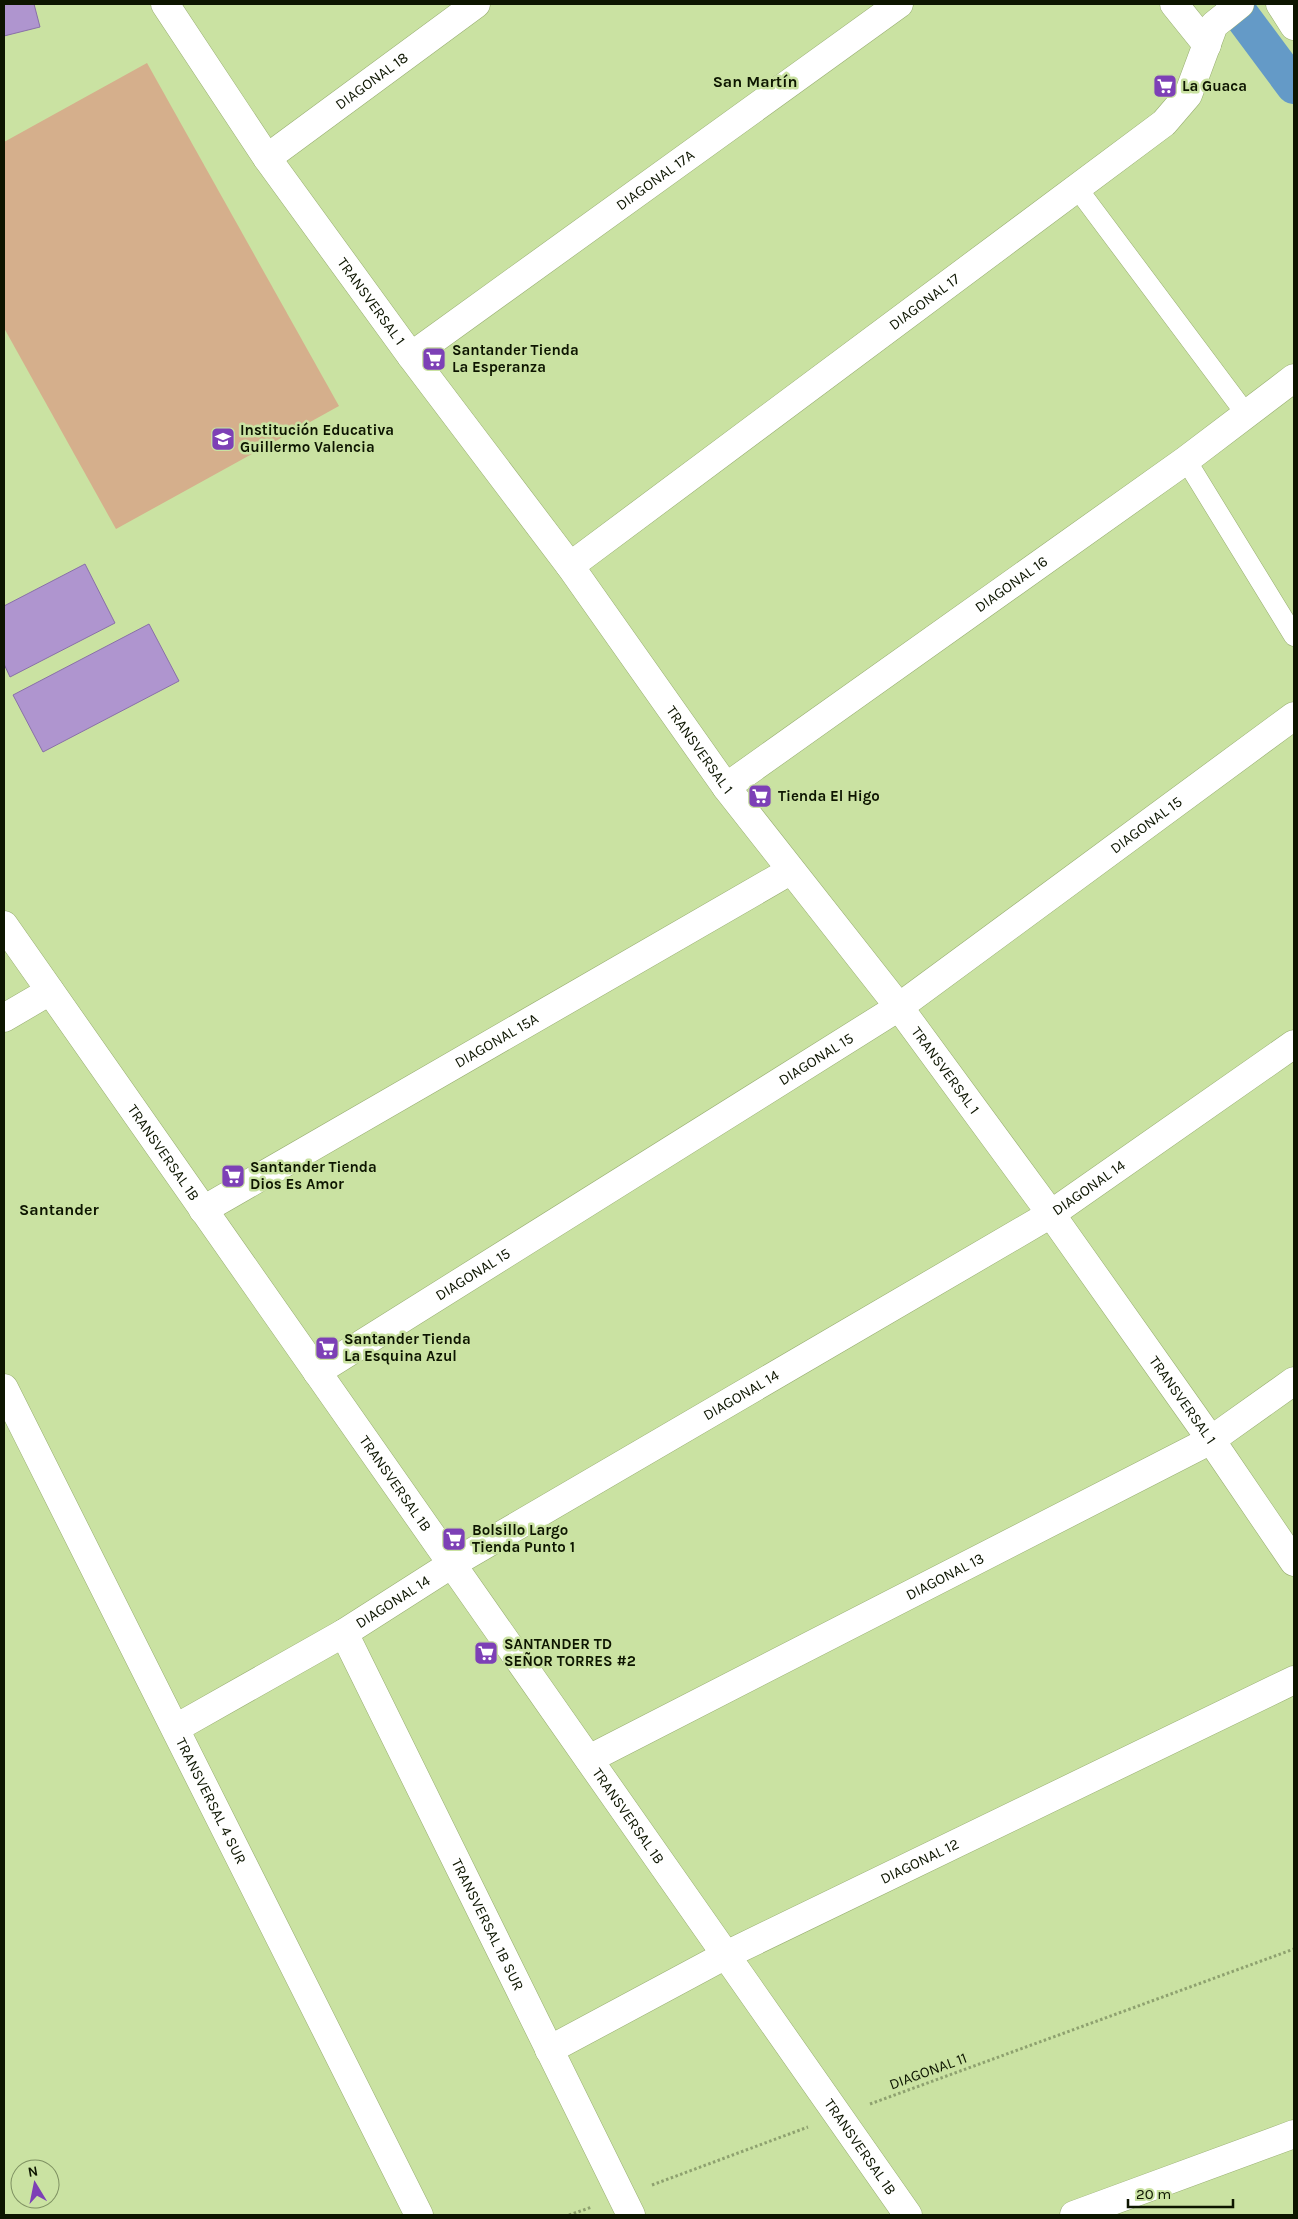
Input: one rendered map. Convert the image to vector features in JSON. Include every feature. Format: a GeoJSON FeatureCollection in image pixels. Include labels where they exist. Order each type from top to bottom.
{"type":"FeatureCollection","features":[{"type":"Feature","properties":{"kind":"street","name":"TRANSVERSAL 1"},"geometry":{"type":"LineString","coordinates":[[165,4],[267,158],[411,356],[570,566],[726,787],[790,871],[899,1007],[1211,1440],[1294,1562]]}},
{"type":"Feature","properties":{"kind":"street","name":"DIAGONAL 18"},"geometry":{"type":"LineString","coordinates":[[267,158],[476,4]]}},
{"type":"Feature","properties":{"kind":"street","name":"DIAGONAL 17A"},"geometry":{"type":"LineString","coordinates":[[411,356],[899,4]]}},
{"type":"Feature","properties":{"kind":"street"},"geometry":{"type":"LineString","coordinates":[[1174,4],[1210,35],[1240,4]]}},
{"type":"Feature","properties":{"kind":"street"},"geometry":{"type":"LineString","coordinates":[[1280,4],[1294,26]]}},
{"type":"Feature","properties":{"kind":"street","name":"DIAGONAL 17"},"geometry":{"type":"LineString","coordinates":[[570,566],[1164,123],[1188,95],[1210,35]]}},
{"type":"Feature","properties":{"kind":"street","name":"DIAGONAL 16"},"geometry":{"type":"LineString","coordinates":[[726,787],[1186,460],[1294,378]]}},
{"type":"Feature","properties":{"kind":"street","name":"DIAGONAL 15"},"geometry":{"type":"LineString","coordinates":[[317,1372],[899,1007],[1294,716]]}},
{"type":"Feature","properties":{"kind":"street","name":"DIAGONAL 15A"},"geometry":{"type":"LineString","coordinates":[[203,1210],[790,871]]}},
{"type":"Feature","properties":{"kind":"street","name":"TRANSVERSAL 1B"},"geometry":{"type":"LineString","coordinates":[[4,925],[908,2215]]}},
{"type":"Feature","properties":{"kind":"street"},"geometry":{"type":"LineString","coordinates":[[4,1018],[50,991]]}},
{"type":"Feature","properties":{"kind":"street","name":"DIAGONAL 14"},"geometry":{"type":"LineString","coordinates":[[176,1728],[344,1633],[452,1564],[1050,1214],[1294,1044]]}},
{"type":"Feature","properties":{"kind":"street","name":"DIAGONAL 13"},"geometry":{"type":"LineString","coordinates":[[589,1759],[1211,1440],[1294,1381]]}},
{"type":"Feature","properties":{"kind":"street","name":"TRANSVERSAL 4 SUR"},"geometry":{"type":"LineString","coordinates":[[4,1388],[419,2215]]}},
{"type":"Feature","properties":{"kind":"street","name":"TRANSVERSAL 1B SUR"},"geometry":{"type":"LineString","coordinates":[[344,1633],[627,2205]]}},
{"type":"Feature","properties":{"kind":"street","name":"DIAGONAL 12"},"geometry":{"type":"LineString","coordinates":[[549,2050],[726,1955],[1294,1680]]}},
{"type":"Feature","properties":{"kind":"street"},"geometry":{"type":"LineString","coordinates":[[1074,2215],[1294,2134]]}},
{"type":"Feature","properties":{"kind":"lane"},"geometry":{"type":"LineString","coordinates":[[1077,188],[1246,414]]}},
{"type":"Feature","properties":{"kind":"lane"},"geometry":{"type":"LineString","coordinates":[[1186,460],[1294,636]]}},
{"type":"Feature","properties":{"kind":"path","name":"DIAGONAL 11"},"geometry":{"type":"LineString","coordinates":[[569,2215],[627,2205],[838,2116],[1294,1949]]}},
{"type":"Feature","properties":{"kind":"shaded area"},"geometry":{"type":"Polygon","coordinates":[[[147,63],[339,406],[116,529],[4,328],[4,142],[147,63]]]}},
{"type":"Feature","properties":{"kind":"building"},"geometry":{"type":"Polygon","coordinates":[[[4,4],[34,4],[40,27],[4,36],[4,4]]]}},
{"type":"Feature","properties":{"kind":"building"},"geometry":{"type":"Polygon","coordinates":[[[85,564],[115,623],[10,677],[4,664],[4,606],[85,564]]]}},
{"type":"Feature","properties":{"kind":"building"},"geometry":{"type":"Polygon","coordinates":[[[149,624],[179,681],[43,752],[13,695],[149,624]]]}},
{"type":"Feature","properties":{"kind":"waterway"},"geometry":{"type":"LineString","coordinates":[[1233,4],[1294,86]]}},
{"type":"Feature","properties":{"kind":"place","name":"La Guaca"},"geometry":{"type":"Point","coordinates":[1165,86]}},
{"type":"Feature","properties":{"kind":"place","name":"Santander Tienda La Esperanza"},"geometry":{"type":"Point","coordinates":[434,359]}},
{"type":"Feature","properties":{"kind":"place","name":"Institución Educativa Guillermo Valencia"},"geometry":{"type":"Point","coordinates":[223,439]}},
{"type":"Feature","properties":{"kind":"place","name":"Tienda El Higo"},"geometry":{"type":"Point","coordinates":[760,796]}},
{"type":"Feature","properties":{"kind":"place","name":"Santander Tienda Dios Es Amor"},"geometry":{"type":"Point","coordinates":[233,1176]}},
{"type":"Feature","properties":{"kind":"place","name":"Santander Tienda La Esquina Azul"},"geometry":{"type":"Point","coordinates":[327,1348]}},
{"type":"Feature","properties":{"kind":"place","name":"Bolsillo Largo Tienda Punto 1"},"geometry":{"type":"Point","coordinates":[454,1539]}},
{"type":"Feature","properties":{"kind":"place","name":"SANTANDER TD SEÑOR TORRES #2"},"geometry":{"type":"Point","coordinates":[486,1653]}},
{"type":"Feature","properties":{"kind":"district","name":"San Martín"},"geometry":{"type":"Point","coordinates":[755,81]}},
{"type":"Feature","properties":{"kind":"district","name":"Santander"},"geometry":{"type":"Point","coordinates":[59,1209]}}]}
